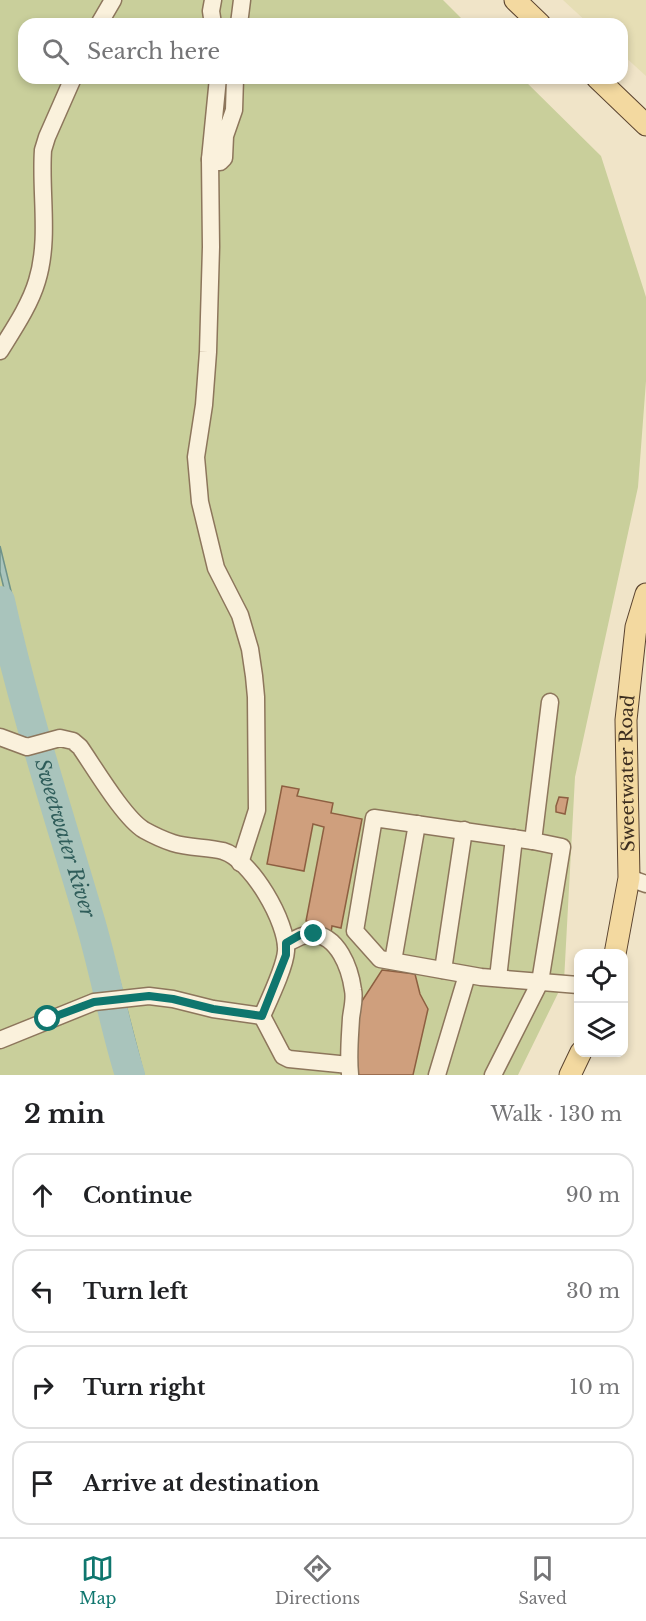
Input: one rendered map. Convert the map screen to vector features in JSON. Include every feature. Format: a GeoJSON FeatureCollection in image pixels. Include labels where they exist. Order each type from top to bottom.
{"type":"FeatureCollection","features":[{"type":"Feature","properties":{"kind":"main road"},"geometry":{"type":"LineString","coordinates":[[515,0],[534,18]]}},
{"type":"Feature","properties":{"kind":"main road"},"geometry":{"type":"LineString","coordinates":[[603,84],[646,125]]}},
{"type":"Feature","properties":{"kind":"main road","name":"Sweetwater Road"},"geometry":{"type":"LineString","coordinates":[[617,949],[638,881],[626,720],[636,627],[646,594]]}},
{"type":"Feature","properties":{"kind":"main road"},"geometry":{"type":"LineString","coordinates":[[570,1075],[579,1057]]}},
{"type":"Feature","properties":{"kind":"street"},"geometry":{"type":"LineString","coordinates":[[102,18],[113,0]]}},
{"type":"Feature","properties":{"kind":"street"},"geometry":{"type":"LineString","coordinates":[[212,18],[213,0]]}},
{"type":"Feature","properties":{"kind":"street"},"geometry":{"type":"LineString","coordinates":[[240,18],[242,0]]}},
{"type":"Feature","properties":{"kind":"street"},"geometry":{"type":"LineString","coordinates":[[0,351],[34,291],[38,278],[42,253],[46,137],[70,84]]}},
{"type":"Feature","properties":{"kind":"street"},"geometry":{"type":"LineString","coordinates":[[217,84],[210,159],[211,247],[208,352],[204,405],[196,457],[200,502],[216,568],[240,615],[250,649],[255,686],[257,810],[240,862]]}},
{"type":"Feature","properties":{"kind":"street"},"geometry":{"type":"LineString","coordinates":[[210,159],[220,162],[224,158],[225,136],[234,110],[235,84]]}},
{"type":"Feature","properties":{"kind":"street"},"geometry":{"type":"LineString","coordinates":[[533,841],[550,702]]}},
{"type":"Feature","properties":{"kind":"street"},"geometry":{"type":"LineString","coordinates":[[0,737],[27,747],[60,738],[73,741],[80,747],[120,805],[142,829],[173,843],[225,851],[240,862],[264,890],[274,907],[286,943],[286,955],[262,1016],[283,1056],[350,1070],[348,1054],[354,992],[345,962],[337,948],[327,939],[314,934],[300,935],[286,943]]}},
{"type":"Feature","properties":{"kind":"street"},"geometry":{"type":"LineString","coordinates":[[493,1075],[540,982],[562,847],[464,830],[374,818],[355,931],[380,959],[474,976],[540,982],[574,985]]}},
{"type":"Feature","properties":{"kind":"street"},"geometry":{"type":"LineString","coordinates":[[393,961],[417,824]]}},
{"type":"Feature","properties":{"kind":"street"},"geometry":{"type":"LineString","coordinates":[[443,970],[464,830]]}},
{"type":"Feature","properties":{"kind":"street"},"geometry":{"type":"LineString","coordinates":[[498,978],[514,838]]}},
{"type":"Feature","properties":{"kind":"street"},"geometry":{"type":"LineString","coordinates":[[437,1075],[474,976]]}},
{"type":"Feature","properties":{"kind":"street"},"geometry":{"type":"LineString","coordinates":[[0,1040],[94,1002],[149,996],[262,1016]]}},
{"type":"Feature","properties":{"kind":"shaded area"},"geometry":{"type":"Polygon","coordinates":[[[563,0],[646,0],[646,76],[628,60],[628,18],[582,18],[563,0]]]}},
{"type":"Feature","properties":{"kind":"green space"},"geometry":{"type":"Polygon","coordinates":[[[0,0],[443,0],[461,18],[18,18],[18,84],[528,84],[601,156],[646,297],[646,381],[638,487],[575,777],[564,981],[518,1075],[0,1075],[0,0]]]}},
{"type":"Feature","properties":{"kind":"water"},"geometry":{"type":"Polygon","coordinates":[[[0,546],[43,722],[114,959],[144,1075],[137,1075],[105,951],[37,725],[0,572],[0,546]]]}},
{"type":"Feature","properties":{"kind":"building"},"geometry":{"type":"Polygon","coordinates":[[[282,786],[299,789],[297,796],[333,803],[331,813],[362,819],[341,928],[332,926],[331,933],[314,930],[315,923],[306,921],[324,827],[313,824],[304,871],[267,864],[282,786]]]}},
{"type":"Feature","properties":{"kind":"building"},"geometry":{"type":"Polygon","coordinates":[[[559,797],[568,798],[565,814],[556,812],[559,797]]]}},
{"type":"Feature","properties":{"kind":"building"},"geometry":{"type":"Polygon","coordinates":[[[382,970],[415,974],[420,994],[428,1009],[413,1075],[359,1075],[353,1063],[360,1004],[382,970]]]}},
{"type":"Feature","properties":{"kind":"waterway","name":"Sweetwater River"},"geometry":{"type":"LineString","coordinates":[[0,601],[9,642],[90,921],[130,1075]]}},
{"type":"Feature","properties":{"kind":"route"},"geometry":{"type":"LineString","coordinates":[[48,1019],[94,1002],[149,996],[262,1016],[286,955],[286,943],[292,942],[300,935],[314,934]]}}]}
